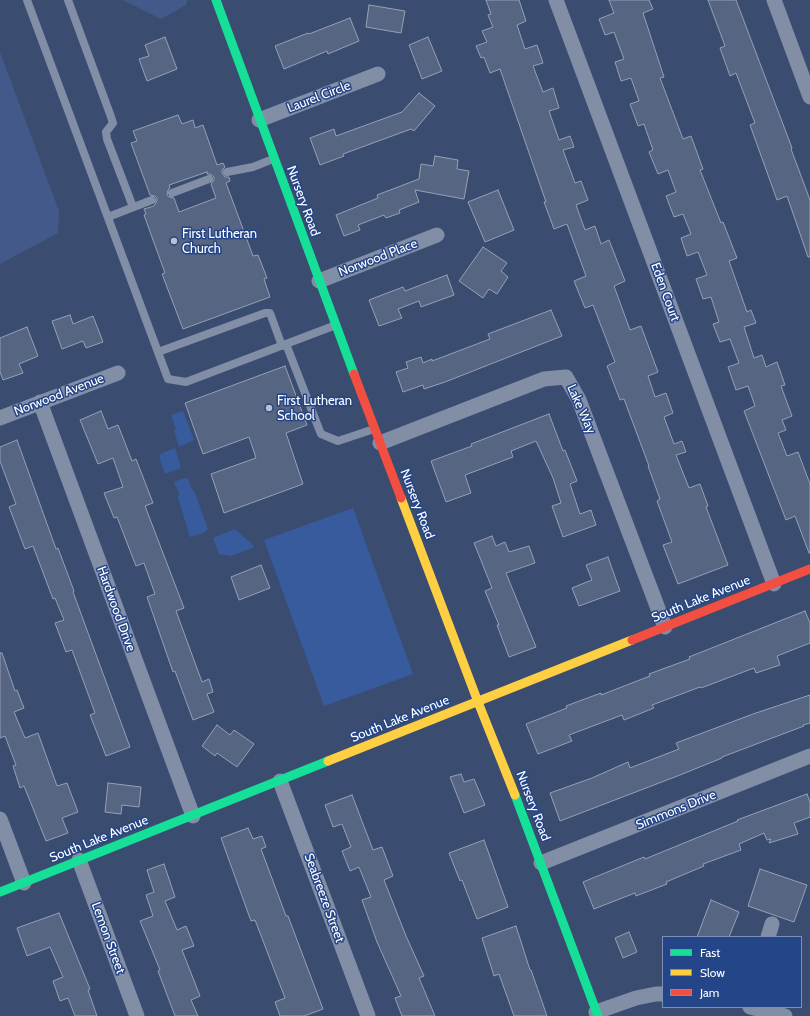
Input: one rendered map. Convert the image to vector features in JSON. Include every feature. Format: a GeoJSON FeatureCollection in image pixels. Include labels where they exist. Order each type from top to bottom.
{"type":"FeatureCollection","features":[{"type":"Feature","properties":{"kind":"street","name":"Nursery Road"},"geometry":{"type":"LineString","coordinates":[[216,0],[319,281],[597,1014]]}},
{"type":"Feature","properties":{"kind":"street","name":"Eden Court"},"geometry":{"type":"LineString","coordinates":[[556,0],[774,584]]}},
{"type":"Feature","properties":{"kind":"street"},"geometry":{"type":"LineString","coordinates":[[774,0],[810,97]]}},
{"type":"Feature","properties":{"kind":"street","name":"Laurel Circle"},"geometry":{"type":"LineString","coordinates":[[259,120],[378,74]]}},
{"type":"Feature","properties":{"kind":"street","name":"Norwood Place"},"geometry":{"type":"LineString","coordinates":[[319,281],[437,235]]}},
{"type":"Feature","properties":{"kind":"street","name":"Norwood Avenue"},"geometry":{"type":"LineString","coordinates":[[0,418],[118,373]]}},
{"type":"Feature","properties":{"kind":"street","name":"Lake Way"},"geometry":{"type":"LineString","coordinates":[[380,443],[544,379],[566,377],[579,400],[665,627]]}},
{"type":"Feature","properties":{"kind":"street","name":"Hardwood Drive"},"geometry":{"type":"LineString","coordinates":[[40,402],[193,816]]}},
{"type":"Feature","properties":{"kind":"street","name":"South Lake Avenue"},"geometry":{"type":"LineString","coordinates":[[0,892],[810,569]]}},
{"type":"Feature","properties":{"kind":"street","name":"Simmons Drive"},"geometry":{"type":"LineString","coordinates":[[541,864],[810,756]]}},
{"type":"Feature","properties":{"kind":"street","name":"Seabreeze Street"},"geometry":{"type":"LineString","coordinates":[[280,781],[368,1016]]}},
{"type":"Feature","properties":{"kind":"street"},"geometry":{"type":"LineString","coordinates":[[0,819],[24,883]]}},
{"type":"Feature","properties":{"kind":"street","name":"Lemon Street"},"geometry":{"type":"LineString","coordinates":[[79,860],[137,1016]]}},
{"type":"Feature","properties":{"kind":"street"},"geometry":{"type":"LineString","coordinates":[[597,1014],[636,998],[662,994]]}},
{"type":"Feature","properties":{"kind":"street"},"geometry":{"type":"LineString","coordinates":[[753,1008],[776,1015]]}},
{"type":"Feature","properties":{"kind":"lane"},"geometry":{"type":"LineString","coordinates":[[27,0],[168,379],[186,382],[336,325]]}},
{"type":"Feature","properties":{"kind":"lane"},"geometry":{"type":"LineString","coordinates":[[68,0],[110,114],[112,123],[106,132],[107,139],[133,207]]}},
{"type":"Feature","properties":{"kind":"lane"},"geometry":{"type":"LineString","coordinates":[[227,172],[253,167],[274,159]]}},
{"type":"Feature","properties":{"kind":"lane"},"geometry":{"type":"LineString","coordinates":[[172,193],[209,179]]}},
{"type":"Feature","properties":{"kind":"lane"},"geometry":{"type":"LineString","coordinates":[[108,217],[152,200]]}},
{"type":"Feature","properties":{"kind":"lane"},"geometry":{"type":"LineString","coordinates":[[158,352],[265,312],[270,313],[321,434],[338,441],[375,429]]}},
{"type":"Feature","properties":{"kind":"shaded area"},"geometry":{"type":"Polygon","coordinates":[[[123,0],[187,0],[186,5],[161,19],[123,0]]]}},
{"type":"Feature","properties":{"kind":"shaded area"},"geometry":{"type":"Polygon","coordinates":[[[0,52],[59,211],[58,233],[0,264],[0,52]]]}},
{"type":"Feature","properties":{"kind":"shaded area"},"geometry":{"type":"Polygon","coordinates":[[[183,411],[194,440],[179,447],[174,430],[176,429],[171,415],[183,411]]]}},
{"type":"Feature","properties":{"kind":"shaded area"},"geometry":{"type":"Polygon","coordinates":[[[175,448],[181,468],[165,474],[159,456],[162,453],[175,448]]]}},
{"type":"Feature","properties":{"kind":"shaded area"},"geometry":{"type":"Polygon","coordinates":[[[185,478],[188,479],[195,493],[208,529],[203,533],[190,537],[178,498],[179,493],[174,482],[185,478]]]}},
{"type":"Feature","properties":{"kind":"shaded area"},"geometry":{"type":"Polygon","coordinates":[[[353,508],[413,674],[324,706],[264,540],[353,508]]]}},
{"type":"Feature","properties":{"kind":"shaded area"},"geometry":{"type":"Polygon","coordinates":[[[235,529],[254,546],[231,556],[219,554],[213,538],[235,529]]]}},
{"type":"Feature","properties":{"kind":"building"},"geometry":{"type":"Polygon","coordinates":[[[486,0],[519,0],[526,21],[517,25],[525,49],[537,45],[543,63],[533,66],[543,92],[553,88],[559,108],[549,111],[559,140],[570,136],[574,147],[563,150],[575,183],[581,181],[588,200],[576,205],[585,230],[595,226],[601,244],[609,240],[625,281],[614,286],[630,330],[641,326],[658,372],[648,376],[655,397],[666,393],[673,413],[664,417],[674,444],[682,441],[686,452],[676,455],[689,488],[700,484],[708,506],[706,507],[728,565],[678,584],[663,545],[672,542],[657,501],[660,499],[624,399],[620,400],[607,366],[615,362],[593,305],[585,308],[574,281],[586,276],[567,224],[554,229],[500,69],[490,73],[484,57],[481,58],[476,46],[487,42],[482,31],[493,27],[488,15],[491,14],[486,0]]]}},
{"type":"Feature","properties":{"kind":"building"},"geometry":{"type":"Polygon","coordinates":[[[609,0],[649,0],[653,9],[643,13],[664,77],[660,78],[683,139],[691,136],[703,169],[700,170],[737,258],[729,261],[747,312],[751,310],[756,323],[744,327],[754,358],[762,355],[766,367],[777,362],[785,385],[781,386],[792,416],[782,420],[786,430],[778,433],[787,456],[798,452],[810,484],[810,553],[795,516],[786,520],[744,411],[755,406],[748,386],[736,390],[728,367],[739,363],[730,339],[720,342],[713,324],[719,322],[711,297],[703,299],[696,279],[707,275],[698,252],[687,256],[681,238],[691,234],[683,214],[674,217],[666,196],[676,192],[668,170],[658,174],[649,152],[653,150],[644,124],[638,126],[630,104],[639,101],[631,78],[621,81],[615,62],[624,59],[614,32],[605,35],[599,19],[614,13],[609,0]]]}},
{"type":"Feature","properties":{"kind":"building"},"geometry":{"type":"Polygon","coordinates":[[[708,0],[736,0],[810,200],[810,257],[808,257],[787,196],[777,200],[750,125],[755,123],[736,73],[730,76],[720,48],[725,46],[708,0]]]}},
{"type":"Feature","properties":{"kind":"building"},"geometry":{"type":"Polygon","coordinates":[[[369,5],[405,11],[401,33],[366,27],[369,5]]]}},
{"type":"Feature","properties":{"kind":"building"},"geometry":{"type":"Polygon","coordinates":[[[350,18],[359,41],[328,54],[327,51],[284,69],[275,46],[350,18]]]}},
{"type":"Feature","properties":{"kind":"building"},"geometry":{"type":"Polygon","coordinates":[[[165,37],[177,69],[147,81],[139,59],[149,56],[145,45],[165,37]]]}},
{"type":"Feature","properties":{"kind":"building"},"geometry":{"type":"Polygon","coordinates":[[[428,37],[442,71],[422,79],[409,45],[428,37]]]}},
{"type":"Feature","properties":{"kind":"building"},"geometry":{"type":"Polygon","coordinates":[[[419,93],[435,106],[414,131],[411,129],[343,154],[344,156],[320,165],[310,138],[334,129],[336,136],[402,112],[419,93]]]}},
{"type":"Feature","properties":{"kind":"building"},"geometry":{"type":"Polygon","coordinates":[[[178,115],[182,124],[193,120],[195,128],[203,125],[217,165],[223,163],[225,167],[222,170],[222,173],[225,177],[229,177],[230,181],[226,183],[253,256],[258,255],[267,278],[264,279],[270,297],[183,329],[162,274],[165,273],[144,215],[146,214],[144,209],[154,206],[157,198],[150,195],[131,143],[137,141],[133,131],[178,115]],[[207,172],[169,185],[170,188],[167,195],[174,198],[179,212],[216,198],[211,184],[214,177],[207,174],[207,172]]]}},
{"type":"Feature","properties":{"kind":"building"},"geometry":{"type":"Polygon","coordinates":[[[435,156],[458,160],[457,169],[469,171],[464,199],[415,190],[419,202],[399,210],[400,213],[386,218],[384,215],[358,225],[360,230],[344,236],[336,215],[378,198],[377,195],[419,179],[421,164],[433,166],[435,156]]]}},
{"type":"Feature","properties":{"kind":"building"},"geometry":{"type":"Polygon","coordinates":[[[498,190],[514,230],[485,242],[468,202],[498,190]]]}},
{"type":"Feature","properties":{"kind":"building"},"geometry":{"type":"Polygon","coordinates":[[[483,247],[507,263],[501,271],[508,277],[497,294],[489,289],[483,298],[459,281],[483,247]]]}},
{"type":"Feature","properties":{"kind":"building"},"geometry":{"type":"Polygon","coordinates":[[[447,275],[454,295],[421,307],[419,301],[398,309],[402,318],[379,326],[369,300],[403,287],[405,291],[447,275]]]}},
{"type":"Feature","properties":{"kind":"building"},"geometry":{"type":"Polygon","coordinates":[[[551,310],[562,336],[445,382],[424,389],[423,385],[403,392],[396,372],[408,368],[406,362],[421,357],[423,363],[432,359],[432,361],[490,339],[488,334],[551,310]]]}},
{"type":"Feature","properties":{"kind":"building"},"geometry":{"type":"Polygon","coordinates":[[[70,315],[73,324],[93,316],[103,342],[86,348],[83,341],[62,349],[52,321],[70,315]]]}},
{"type":"Feature","properties":{"kind":"building"},"geometry":{"type":"Polygon","coordinates":[[[27,327],[38,356],[19,364],[23,373],[3,380],[0,372],[0,338],[27,327]]]}},
{"type":"Feature","properties":{"kind":"building"},"geometry":{"type":"Polygon","coordinates":[[[285,366],[307,425],[286,433],[303,484],[224,513],[211,474],[256,458],[249,437],[203,454],[185,403],[285,366]]]}},
{"type":"Feature","properties":{"kind":"building"},"geometry":{"type":"Polygon","coordinates":[[[101,411],[108,429],[118,425],[132,461],[136,459],[153,503],[145,506],[184,608],[176,611],[202,682],[209,679],[213,692],[207,694],[214,712],[193,720],[175,671],[173,672],[147,597],[155,594],[144,563],[136,566],[117,517],[114,518],[104,493],[123,487],[113,458],[98,464],[80,420],[101,411]]]}},
{"type":"Feature","properties":{"kind":"building"},"geometry":{"type":"Polygon","coordinates":[[[549,414],[563,451],[565,450],[577,481],[570,484],[580,514],[591,510],[596,525],[563,537],[552,506],[561,503],[553,478],[536,441],[511,451],[513,457],[465,475],[471,493],[446,502],[431,461],[472,446],[471,444],[549,414]]]}},
{"type":"Feature","properties":{"kind":"building"},"geometry":{"type":"Polygon","coordinates":[[[17,440],[56,549],[58,548],[74,591],[73,592],[130,747],[106,756],[90,715],[95,713],[72,650],[66,652],[55,623],[64,620],[55,598],[53,599],[33,546],[25,549],[9,507],[16,504],[0,461],[0,447],[17,440]]]}},
{"type":"Feature","properties":{"kind":"building"},"geometry":{"type":"Polygon","coordinates":[[[492,536],[496,546],[505,542],[509,552],[529,546],[535,563],[506,573],[536,647],[509,657],[497,625],[499,625],[485,591],[492,588],[474,543],[492,536]]]}},
{"type":"Feature","properties":{"kind":"building"},"geometry":{"type":"Polygon","coordinates":[[[608,557],[620,591],[579,606],[572,588],[592,580],[586,565],[608,557]]]}},
{"type":"Feature","properties":{"kind":"building"},"geometry":{"type":"Polygon","coordinates":[[[261,565],[270,588],[239,600],[231,577],[261,565]]]}},
{"type":"Feature","properties":{"kind":"building"},"geometry":{"type":"Polygon","coordinates":[[[805,611],[810,623],[810,643],[777,656],[780,665],[756,673],[754,668],[701,688],[700,687],[652,705],[654,708],[624,720],[622,715],[569,735],[572,741],[538,754],[526,724],[567,708],[566,706],[601,693],[601,695],[650,676],[649,674],[690,659],[689,657],[805,611]]]}},
{"type":"Feature","properties":{"kind":"building"},"geometry":{"type":"Polygon","coordinates":[[[0,653],[2,653],[15,691],[17,690],[24,708],[14,712],[25,738],[38,733],[57,786],[67,783],[78,812],[62,818],[68,833],[46,841],[24,786],[20,788],[13,766],[16,765],[5,736],[0,738],[0,653]]]}},
{"type":"Feature","properties":{"kind":"building"},"geometry":{"type":"Polygon","coordinates":[[[810,695],[810,723],[560,821],[550,793],[592,778],[628,762],[630,768],[679,749],[676,743],[753,714],[810,695]]]}},
{"type":"Feature","properties":{"kind":"building"},"geometry":{"type":"Polygon","coordinates":[[[217,725],[230,735],[234,730],[254,744],[237,767],[217,753],[215,756],[202,746],[217,725]]]}},
{"type":"Feature","properties":{"kind":"building"},"geometry":{"type":"Polygon","coordinates":[[[461,774],[464,782],[474,779],[485,805],[464,813],[450,777],[461,774]]]}},
{"type":"Feature","properties":{"kind":"building"},"geometry":{"type":"Polygon","coordinates":[[[108,783],[141,787],[139,807],[122,805],[121,814],[105,812],[108,783]]]}},
{"type":"Feature","properties":{"kind":"building"},"geometry":{"type":"Polygon","coordinates":[[[807,794],[810,802],[810,817],[794,823],[798,834],[769,843],[771,839],[767,840],[764,833],[739,844],[741,850],[703,864],[704,866],[666,882],[667,884],[636,896],[635,893],[594,909],[583,882],[644,857],[645,859],[738,821],[737,820],[807,794]]]}},
{"type":"Feature","properties":{"kind":"building"},"geometry":{"type":"Polygon","coordinates":[[[352,795],[373,850],[382,847],[393,876],[384,880],[406,936],[424,976],[419,978],[435,1016],[402,1016],[395,998],[401,996],[377,942],[362,900],[371,897],[359,867],[350,871],[342,851],[351,847],[342,824],[333,827],[325,805],[352,795]]]}},
{"type":"Feature","properties":{"kind":"building"},"geometry":{"type":"Polygon","coordinates":[[[248,828],[253,839],[262,836],[266,847],[261,849],[323,1009],[304,1016],[280,1016],[275,1002],[285,998],[255,920],[251,921],[221,838],[248,828]]]}},
{"type":"Feature","properties":{"kind":"building"},"geometry":{"type":"Polygon","coordinates":[[[484,840],[508,907],[477,919],[462,880],[460,881],[449,853],[484,840]]]}},
{"type":"Feature","properties":{"kind":"building"},"geometry":{"type":"Polygon","coordinates":[[[164,864],[175,897],[165,901],[177,930],[186,926],[194,946],[182,950],[200,996],[191,1000],[198,1016],[175,1016],[158,971],[160,970],[140,921],[153,916],[146,895],[154,892],[147,870],[164,864]]]}},
{"type":"Feature","properties":{"kind":"building"},"geometry":{"type":"Polygon","coordinates":[[[760,869],[807,885],[794,922],[748,906],[760,869]]]}},
{"type":"Feature","properties":{"kind":"building"},"geometry":{"type":"Polygon","coordinates":[[[711,900],[739,912],[729,936],[697,936],[711,900]]]}},
{"type":"Feature","properties":{"kind":"building"},"geometry":{"type":"Polygon","coordinates":[[[59,913],[90,989],[88,990],[97,1016],[75,1016],[68,998],[60,1001],[53,981],[63,977],[50,947],[27,956],[17,928],[59,913]]]}},
{"type":"Feature","properties":{"kind":"building"},"geometry":{"type":"Polygon","coordinates":[[[516,926],[547,1016],[514,1016],[499,974],[494,976],[482,938],[516,926]]]}},
{"type":"Feature","properties":{"kind":"building"},"geometry":{"type":"Polygon","coordinates":[[[629,932],[637,952],[623,958],[615,938],[629,932]]]}},
{"type":"Feature","properties":{"kind":"traffic: fast"},"geometry":{"type":"LineString","coordinates":[[216,0],[354,374]]}},
{"type":"Feature","properties":{"kind":"traffic: fast"},"geometry":{"type":"LineString","coordinates":[[0,892],[328,761]]}},
{"type":"Feature","properties":{"kind":"traffic: fast"},"geometry":{"type":"LineString","coordinates":[[515,795],[598,1016]]}},
{"type":"Feature","properties":{"kind":"traffic: slow"},"geometry":{"type":"LineString","coordinates":[[401,498],[478,702],[515,795]]}},
{"type":"Feature","properties":{"kind":"traffic: slow"},"geometry":{"type":"LineString","coordinates":[[328,761],[632,640]]}},
{"type":"Feature","properties":{"kind":"traffic: jam"},"geometry":{"type":"LineString","coordinates":[[354,374],[401,498]]}},
{"type":"Feature","properties":{"kind":"traffic: jam"},"geometry":{"type":"LineString","coordinates":[[632,640],[810,569]]}},
{"type":"Feature","properties":{"kind":"place","name":"First Lutheran Church"},"geometry":{"type":"Point","coordinates":[174,241]}},
{"type":"Feature","properties":{"kind":"place","name":"First Lutheran School"},"geometry":{"type":"Point","coordinates":[269,408]}}]}
